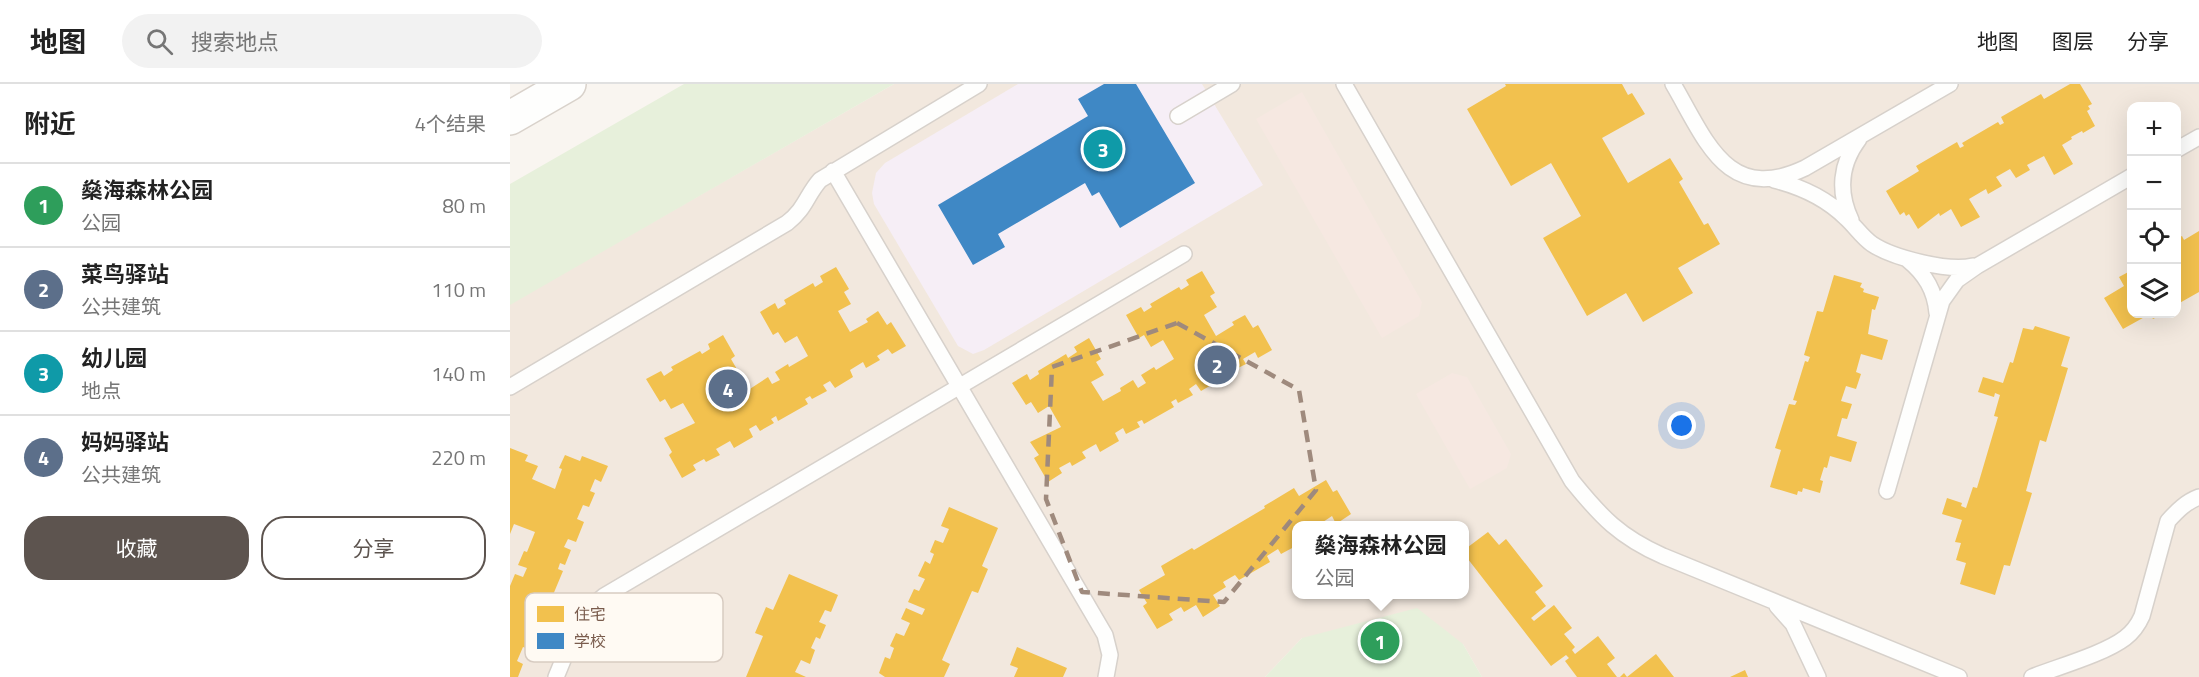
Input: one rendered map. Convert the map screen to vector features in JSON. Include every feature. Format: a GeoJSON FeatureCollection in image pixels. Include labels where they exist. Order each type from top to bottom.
{"type":"FeatureCollection","features":[{"type":"Feature","properties":{"kind":"main road"},"geometry":{"type":"LineString","coordinates":[[510,118],[569,84]]}},
{"type":"Feature","properties":{"kind":"lane"},"geometry":{"type":"LineString","coordinates":[[510,387],[787,223],[802,210],[812,189],[820,180],[980,84]]}},
{"type":"Feature","properties":{"kind":"lane"},"geometry":{"type":"LineString","coordinates":[[1178,116],[1232,84]]}},
{"type":"Feature","properties":{"kind":"lane"},"geometry":{"type":"LineString","coordinates":[[1344,84],[1572,481],[1592,507],[1616,530],[1640,546],[1959,677]]}},
{"type":"Feature","properties":{"kind":"lane"},"geometry":{"type":"LineString","coordinates":[[1673,84],[1723,164],[1755,179],[1788,176],[1805,168],[1950,84]]}},
{"type":"Feature","properties":{"kind":"lane"},"geometry":{"type":"LineString","coordinates":[[1854,225],[1844,198],[1842,172],[1853,148],[1864,134]]}},
{"type":"Feature","properties":{"kind":"lane"},"geometry":{"type":"LineString","coordinates":[[2181,147],[2199,137]]}},
{"type":"Feature","properties":{"kind":"lane"},"geometry":{"type":"LineString","coordinates":[[833,171],[1105,635],[1110,655],[1106,677]]}},
{"type":"Feature","properties":{"kind":"lane"},"geometry":{"type":"LineString","coordinates":[[1771,179],[1796,185],[1831,204],[1872,244],[1902,256],[1946,268],[1977,266]]}},
{"type":"Feature","properties":{"kind":"lane"},"geometry":{"type":"LineString","coordinates":[[1887,490],[1942,301],[1957,280],[1977,266],[2127,179]]}},
{"type":"Feature","properties":{"kind":"lane"},"geometry":{"type":"LineString","coordinates":[[609,593],[1184,254]]}},
{"type":"Feature","properties":{"kind":"lane"},"geometry":{"type":"LineString","coordinates":[[1902,256],[1919,268],[1932,288],[1937,319]]}},
{"type":"Feature","properties":{"kind":"lane"},"geometry":{"type":"LineString","coordinates":[[2032,677],[2112,645],[2126,638],[2137,627],[2168,521],[2184,505],[2199,497]]}},
{"type":"Feature","properties":{"kind":"lane"},"geometry":{"type":"LineString","coordinates":[[1773,602],[1793,624],[1818,677]]}},
{"type":"Feature","properties":{"kind":"lane"},"geometry":{"type":"LineString","coordinates":[[556,677],[562,662]]}},
{"type":"Feature","properties":{"kind":"highlighted area"},"geometry":{"type":"Polygon","coordinates":[[[1177,323],[1299,390],[1316,490],[1224,602],[1082,592],[1046,499],[1052,367],[1177,323]]]}},
{"type":"Feature","properties":{"kind":"shaded area"},"geometry":{"type":"Polygon","coordinates":[[[894,84],[2199,84],[2199,677],[1482,677],[1463,644],[1302,638],[1265,677],[510,677],[510,304],[894,84]]]}},
{"type":"Feature","properties":{"kind":"shaded area"},"geometry":{"type":"Polygon","coordinates":[[[1018,84],[1202,84],[1263,185],[984,350],[973,354],[958,346],[874,204],[872,193],[876,173],[885,163],[1018,84]]]}},
{"type":"Feature","properties":{"kind":"shaded area"},"geometry":{"type":"Polygon","coordinates":[[[1302,92],[1422,302],[1419,316],[1382,338],[1256,119],[1302,92]]]}},
{"type":"Feature","properties":{"kind":"shaded area"},"geometry":{"type":"Polygon","coordinates":[[[1452,373],[1467,377],[1511,454],[1507,468],[1470,489],[1416,394],[1452,373]]]}},
{"type":"Feature","properties":{"kind":"green space"},"geometry":{"type":"Polygon","coordinates":[[[684,84],[894,84],[510,305],[510,184],[684,84]]]}},
{"type":"Feature","properties":{"kind":"green space"},"geometry":{"type":"Polygon","coordinates":[[[1417,608],[1463,644],[1482,677],[1265,677],[1302,638],[1417,608]]]}},
{"type":"Feature","properties":{"kind":"building: 住宅"},"geometry":{"type":"Polygon","coordinates":[[[1505,84],[1622,84],[1628,95],[1632,93],[1645,114],[1602,138],[1628,183],[1670,158],[1683,179],[1679,182],[1704,225],[1708,223],[1720,244],[1678,268],[1693,293],[1643,322],[1626,293],[1587,316],[1543,238],[1581,216],[1551,163],[1511,186],[1467,109],[1506,86],[1505,84]]]}},
{"type":"Feature","properties":{"kind":"building: 住宅"},"geometry":{"type":"Polygon","coordinates":[[[2070,84],[2080,84],[2092,104],[2088,106],[2090,109],[2087,111],[2095,126],[2071,137],[2072,139],[2062,145],[2073,164],[2054,175],[2044,156],[2027,165],[2030,170],[2016,178],[2010,169],[1996,177],[2002,186],[1988,194],[1986,189],[1969,199],[1980,217],[1961,227],[1951,209],[1940,216],[1939,213],[1918,229],[1909,214],[1906,216],[1904,212],[1900,215],[1886,191],[1919,171],[1916,166],[1957,142],[1960,148],[1964,146],[1962,143],[1998,122],[2000,125],[2004,123],[2001,117],[2041,94],[2044,99],[2070,84]]]}},
{"type":"Feature","properties":{"kind":"building: 住宅"},"geometry":{"type":"Polygon","coordinates":[[[2199,231],[2199,292],[2181,302],[2181,236],[2184,240],[2199,231]]]}},
{"type":"Feature","properties":{"kind":"building: 住宅"},"geometry":{"type":"Polygon","coordinates":[[[836,267],[849,289],[844,292],[851,304],[838,311],[850,332],[868,322],[866,319],[878,311],[887,325],[891,322],[906,346],[892,354],[888,349],[877,356],[880,360],[866,368],[863,362],[850,370],[853,377],[835,388],[830,381],[823,385],[827,391],[812,399],[810,396],[805,399],[808,404],[778,421],[776,416],[771,419],[774,423],[760,431],[756,425],[749,429],[753,437],[734,448],[730,441],[716,449],[720,455],[706,462],[704,459],[693,465],[696,470],[682,478],[669,455],[672,452],[664,438],[695,423],[683,403],[671,409],[665,399],[660,402],[646,379],[661,371],[664,376],[673,370],[671,367],[700,351],[702,354],[710,349],[708,344],[723,335],[735,356],[731,359],[738,371],[725,379],[736,398],[768,377],[772,384],[780,380],[775,372],[808,356],[797,336],[785,343],[778,332],[773,335],[760,312],[775,303],[778,309],[786,304],[784,300],[813,283],[815,287],[823,282],[820,276],[836,267]]]}},
{"type":"Feature","properties":{"kind":"building: 住宅"},"geometry":{"type":"Polygon","coordinates":[[[1202,271],[1215,293],[1210,296],[1217,307],[1204,315],[1216,336],[1234,325],[1232,322],[1245,315],[1253,328],[1258,325],[1272,350],[1258,358],[1255,352],[1243,359],[1246,364],[1232,371],[1229,366],[1216,373],[1220,380],[1201,391],[1196,384],[1189,389],[1193,395],[1178,403],[1176,399],[1171,402],[1174,407],[1144,424],[1142,420],[1137,422],[1140,427],[1126,434],[1123,428],[1115,433],[1119,441],[1100,452],[1096,444],[1082,452],[1086,458],[1072,466],[1070,462],[1059,468],[1062,473],[1048,482],[1034,458],[1039,455],[1030,442],[1061,427],[1049,406],[1038,413],[1031,402],[1026,405],[1012,383],[1027,374],[1030,380],[1039,374],[1038,371],[1066,354],[1068,358],[1077,352],[1074,347],[1089,338],[1101,359],[1096,362],[1104,375],[1091,382],[1103,401],[1121,391],[1120,388],[1133,380],[1138,388],[1146,383],[1141,375],[1154,367],[1156,370],[1174,359],[1163,340],[1151,347],[1144,335],[1139,338],[1126,315],[1141,307],[1144,312],[1152,307],[1150,304],[1179,287],[1181,290],[1189,285],[1186,280],[1202,271]]]}},
{"type":"Feature","properties":{"kind":"building: 住宅"},"geometry":{"type":"Polygon","coordinates":[[[2127,273],[2127,318],[2143,318],[2123,329],[2104,298],[2124,286],[2119,277],[2127,273]]]}},
{"type":"Feature","properties":{"kind":"building: 住宅"},"geometry":{"type":"Polygon","coordinates":[[[1834,275],[1862,283],[1860,287],[1864,289],[1863,292],[1879,297],[1875,310],[1872,309],[1868,334],[1888,340],[1882,360],[1861,354],[1856,372],[1861,374],[1856,389],[1846,386],[1841,401],[1852,404],[1847,419],[1842,418],[1837,436],[1857,442],[1851,462],[1830,456],[1827,468],[1824,467],[1820,480],[1823,481],[1820,493],[1803,488],[1802,492],[1798,491],[1797,495],[1770,487],[1781,450],[1775,448],[1789,404],[1795,405],[1797,401],[1793,400],[1805,361],[1808,362],[1810,357],[1804,355],[1817,311],[1823,312],[1834,275]]]}},
{"type":"Feature","properties":{"kind":"building: 住宅"},"geometry":{"type":"Polygon","coordinates":[[[2035,326],[2070,337],[2061,366],[2068,368],[2046,442],[2040,440],[2026,491],[2032,493],[2010,566],[2004,565],[1995,595],[1960,584],[1966,563],[1956,560],[1961,543],[1955,542],[1962,520],[1942,514],[1947,498],[1962,503],[1961,506],[1966,508],[1973,487],[1977,488],[1998,417],[1994,416],[2000,395],[1995,393],[1994,397],[1978,392],[1983,377],[2003,383],[2010,362],[2013,363],[2023,328],[2033,330],[2035,326]]]}},
{"type":"Feature","properties":{"kind":"building: 住宅"},"geometry":{"type":"Polygon","coordinates":[[[510,448],[528,455],[525,461],[538,466],[532,479],[555,489],[562,469],[559,468],[565,455],[580,461],[582,456],[608,466],[601,482],[595,479],[590,491],[595,493],[589,507],[583,505],[577,519],[584,522],[576,542],[568,539],[564,547],[571,550],[565,565],[560,563],[558,569],[563,571],[554,593],[525,593],[525,648],[523,647],[517,661],[523,664],[518,677],[510,677],[510,586],[515,574],[523,577],[527,568],[518,565],[524,551],[527,552],[535,532],[514,524],[510,534],[510,448]]]}},
{"type":"Feature","properties":{"kind":"building: 住宅"},"geometry":{"type":"Polygon","coordinates":[[[1326,480],[1333,492],[1337,490],[1351,514],[1340,521],[1334,521],[1332,516],[1324,521],[1292,521],[1292,548],[1281,554],[1278,549],[1267,556],[1270,562],[1239,580],[1235,575],[1223,582],[1226,587],[1213,595],[1220,606],[1203,617],[1196,605],[1184,612],[1181,607],[1169,614],[1173,620],[1157,629],[1143,606],[1147,603],[1139,590],[1165,575],[1161,566],[1192,548],[1194,550],[1294,488],[1299,496],[1326,480]]]}},
{"type":"Feature","properties":{"kind":"building: 住宅"},"geometry":{"type":"Polygon","coordinates":[[[949,507],[998,528],[982,566],[988,569],[978,593],[972,591],[942,660],[950,664],[944,677],[885,677],[879,673],[885,657],[890,659],[894,648],[890,646],[896,633],[904,636],[910,623],[901,619],[906,608],[922,615],[925,609],[908,602],[914,589],[919,591],[925,579],[918,576],[925,561],[930,564],[934,554],[930,552],[935,540],[943,543],[949,529],[941,526],[949,507]]]}},
{"type":"Feature","properties":{"kind":"building: 住宅"},"geometry":{"type":"Polygon","coordinates":[[[1488,532],[1499,545],[1506,539],[1543,586],[1535,592],[1546,606],[1531,618],[1534,621],[1554,605],[1572,628],[1564,634],[1575,647],[1572,650],[1575,654],[1598,636],[1615,658],[1607,664],[1617,677],[1577,677],[1565,661],[1569,658],[1566,655],[1551,666],[1469,560],[1469,546],[1488,532]]]}},
{"type":"Feature","properties":{"kind":"building: 住宅"},"geometry":{"type":"Polygon","coordinates":[[[789,574],[838,595],[831,612],[825,610],[819,622],[826,625],[820,639],[816,637],[811,648],[815,650],[810,664],[801,660],[795,672],[806,677],[746,677],[763,636],[755,633],[766,607],[773,610],[789,574]]]}},
{"type":"Feature","properties":{"kind":"building: 住宅"},"geometry":{"type":"Polygon","coordinates":[[[1017,647],[1067,668],[1063,677],[1014,677],[1018,668],[1010,665],[1017,647]]]}},
{"type":"Feature","properties":{"kind":"building: 住宅"},"geometry":{"type":"Polygon","coordinates":[[[1656,654],[1674,677],[1627,677],[1656,654]]]}},
{"type":"Feature","properties":{"kind":"building: 住宅"},"geometry":{"type":"Polygon","coordinates":[[[1745,670],[1748,677],[1730,677],[1745,670]]]}},
{"type":"Feature","properties":{"kind":"building: 学校"},"geometry":{"type":"Polygon","coordinates":[[[1104,84],[1136,84],[1195,183],[1120,228],[1099,192],[1092,196],[1085,183],[998,234],[1005,247],[973,265],[938,205],[1088,116],[1078,99],[1104,84]]]}},
{"type":"Feature","properties":{"kind":"place","name":"幼儿园"},"geometry":{"type":"Point","coordinates":[1103,149]}},
{"type":"Feature","properties":{"kind":"place","name":"菜鸟驿站"},"geometry":{"type":"Point","coordinates":[1217,365]}},
{"type":"Feature","properties":{"kind":"place","name":"妈妈驿站"},"geometry":{"type":"Point","coordinates":[728,389]}},
{"type":"Feature","properties":{"kind":"place","name":"燊海森林公园"},"geometry":{"type":"Point","coordinates":[1380,641]}}]}
